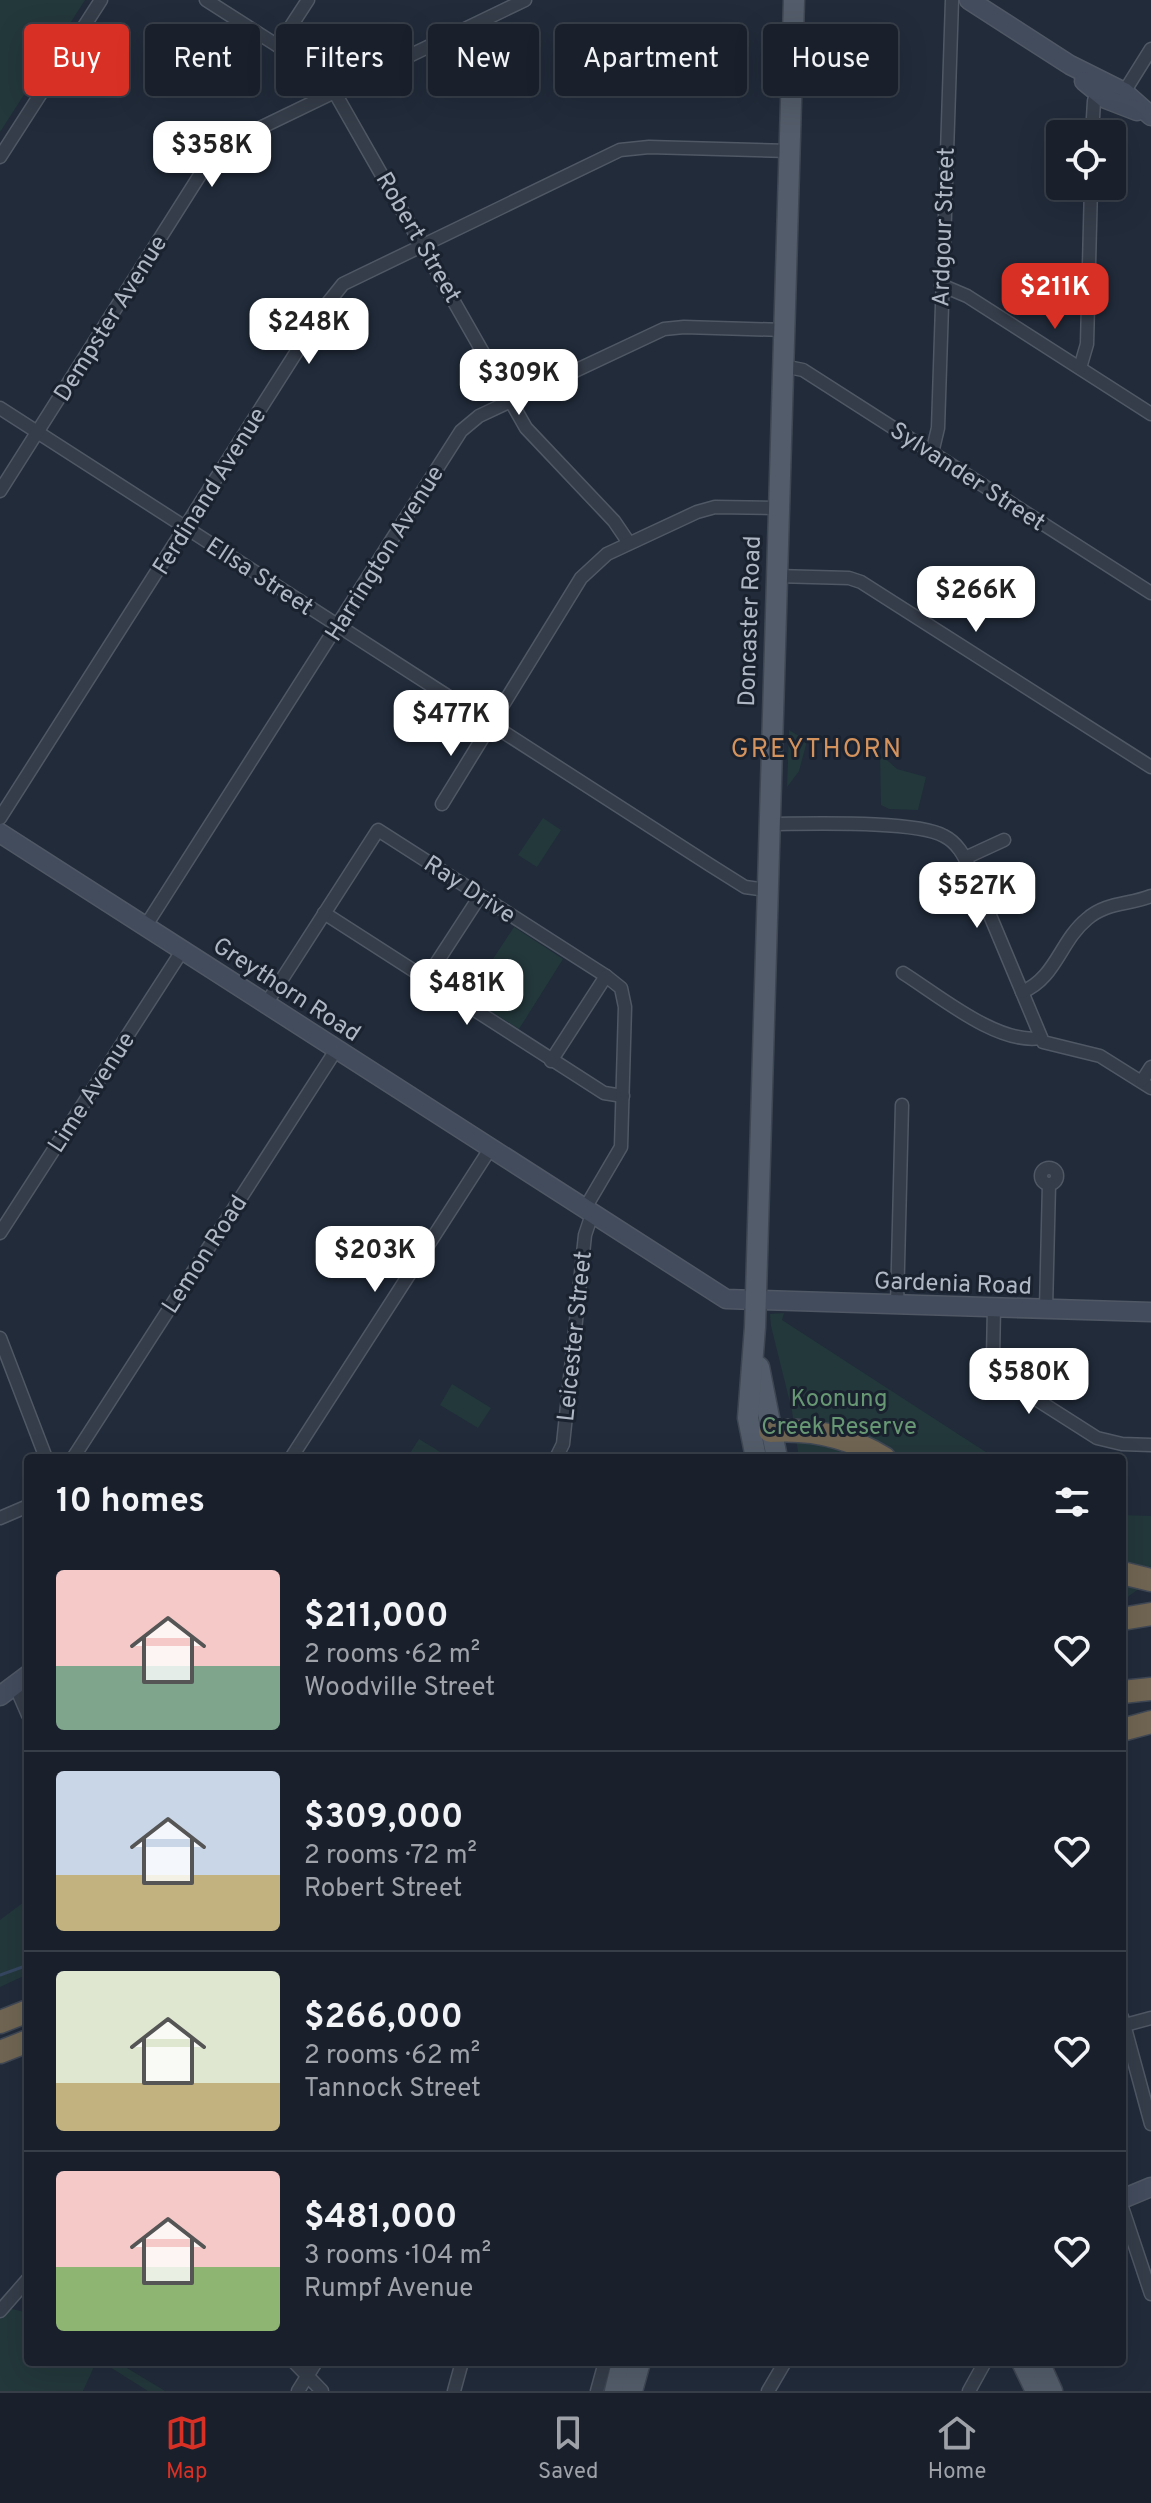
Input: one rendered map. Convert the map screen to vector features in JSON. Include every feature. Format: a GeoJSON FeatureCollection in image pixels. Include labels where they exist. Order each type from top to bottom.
{"type":"FeatureCollection","features":[{"type":"Feature","properties":{"kind":"highway"},"geometry":{"type":"LineString","coordinates":[[756,1442],[820,1433],[846,1439],[876,1454]]}},
{"type":"Feature","properties":{"kind":"highway"},"geometry":{"type":"LineString","coordinates":[[1126,1575],[1151,1580]]}},
{"type":"Feature","properties":{"kind":"highway"},"geometry":{"type":"LineString","coordinates":[[1126,1618],[1151,1614]]}},
{"type":"Feature","properties":{"kind":"highway"},"geometry":{"type":"LineString","coordinates":[[1126,1692],[1151,1689]]}},
{"type":"Feature","properties":{"kind":"highway"},"geometry":{"type":"LineString","coordinates":[[1126,1729],[1151,1722]]}},
{"type":"Feature","properties":{"kind":"highway"},"geometry":{"type":"LineString","coordinates":[[0,2022],[24,2013]]}},
{"type":"Feature","properties":{"kind":"highway"},"geometry":{"type":"LineString","coordinates":[[0,2052],[24,2043]]}},
{"type":"Feature","properties":{"kind":"main road","name":"Doncaster Road"},"geometry":{"type":"LineString","coordinates":[[756,1442],[754,1302],[794,0]]}},
{"type":"Feature","properties":{"kind":"main road"},"geometry":{"type":"LineString","coordinates":[[969,0],[1070,65],[1098,88],[1151,116]]}},
{"type":"Feature","properties":{"kind":"main road","name":"Greythorn Road"},"geometry":{"type":"LineString","coordinates":[[0,833],[726,1299],[754,1302]]}},
{"type":"Feature","properties":{"kind":"main road","name":"Gardenia Road"},"geometry":{"type":"LineString","coordinates":[[754,1302],[1151,1312]]}},
{"type":"Feature","properties":{"kind":"main road"},"geometry":{"type":"LineString","coordinates":[[1126,2198],[1151,2187]]}},
{"type":"Feature","properties":{"kind":"main road"},"geometry":{"type":"LineString","coordinates":[[1126,2199],[1151,2196]]}},
{"type":"Feature","properties":{"kind":"main road"},"geometry":{"type":"LineString","coordinates":[[615,2391],[621,2366]]}},
{"type":"Feature","properties":{"kind":"main road"},"geometry":{"type":"LineString","coordinates":[[632,2391],[639,2366]]}},
{"type":"Feature","properties":{"kind":"main road"},"geometry":{"type":"LineString","coordinates":[[1024,2366],[1036,2391]]}},
{"type":"Feature","properties":{"kind":"main road"},"geometry":{"type":"LineString","coordinates":[[1041,2366],[1052,2391]]}},
{"type":"Feature","properties":{"kind":"street"},"geometry":{"type":"LineString","coordinates":[[0,157],[101,0]]}},
{"type":"Feature","properties":{"kind":"street","name":"Robert Street"},"geometry":{"type":"LineString","coordinates":[[206,0],[276,45]]}},
{"type":"Feature","properties":{"kind":"street"},"geometry":{"type":"LineString","coordinates":[[292,24],[308,0]]}},
{"type":"Feature","properties":{"kind":"street","name":"Dempster Avenue"},"geometry":{"type":"LineString","coordinates":[[412,55],[525,0]]}},
{"type":"Feature","properties":{"kind":"street","name":"Ardgour Street"},"geometry":{"type":"LineString","coordinates":[[932,453],[938,428],[952,0]]}},
{"type":"Feature","properties":{"kind":"street"},"geometry":{"type":"LineString","coordinates":[[1121,98],[1151,49]]}},
{"type":"Feature","properties":{"kind":"street"},"geometry":{"type":"LineString","coordinates":[[1094,120],[1098,88]]}},
{"type":"Feature","properties":{"kind":"street","name":"Dempster Avenue"},"geometry":{"type":"LineString","coordinates":[[0,491],[212,156],[233,141],[327,96]]}},
{"type":"Feature","properties":{"kind":"street","name":"Robert Street"},"geometry":{"type":"LineString","coordinates":[[337,96],[535,441],[608,514],[629,543]]}},
{"type":"Feature","properties":{"kind":"street","name":"Ferdinand Avenue"},"geometry":{"type":"LineString","coordinates":[[0,818],[332,295],[351,279],[620,150],[649,147],[790,151]]}},
{"type":"Feature","properties":{"kind":"street"},"geometry":{"type":"LineString","coordinates":[[1080,368],[1087,344],[1091,200]]}},
{"type":"Feature","properties":{"kind":"street"},"geometry":{"type":"LineString","coordinates":[[941,285],[967,296],[1151,414]]}},
{"type":"Feature","properties":{"kind":"street","name":"Harrington Avenue"},"geometry":{"type":"LineString","coordinates":[[145,927],[456,439],[472,421],[664,329],[784,330]]}},
{"type":"Feature","properties":{"kind":"street","name":"Sylvander Street"},"geometry":{"type":"LineString","coordinates":[[783,366],[803,370],[1151,593]]}},
{"type":"Feature","properties":{"kind":"street","name":"Ellsa Street"},"geometry":{"type":"LineString","coordinates":[[0,408],[741,885],[767,890]]}},
{"type":"Feature","properties":{"kind":"street"},"geometry":{"type":"LineString","coordinates":[[442,804],[588,568],[629,543],[707,508],[779,508]]}},
{"type":"Feature","properties":{"kind":"street"},"geometry":{"type":"LineString","coordinates":[[776,576],[849,578],[861,582],[1151,767]]}},
{"type":"Feature","properties":{"kind":"street"},"geometry":{"type":"LineString","coordinates":[[769,824],[919,828],[948,838],[965,858],[1037,1032],[1046,1044],[1100,1056],[1147,1084],[1151,1067]]}},
{"type":"Feature","properties":{"kind":"street","name":"Ray Drive"},"geometry":{"type":"LineString","coordinates":[[266,1004],[378,830],[606,976],[618,985],[624,999],[619,1153],[588,1212]]}},
{"type":"Feature","properties":{"kind":"street"},"geometry":{"type":"LineString","coordinates":[[965,858],[1004,840]]}},
{"type":"Feature","properties":{"kind":"street"},"geometry":{"type":"LineString","coordinates":[[426,979],[480,896]]}},
{"type":"Feature","properties":{"kind":"street"},"geometry":{"type":"LineString","coordinates":[[1022,992],[1049,974],[1088,918],[1110,905],[1151,896]]}},
{"type":"Feature","properties":{"kind":"street"},"geometry":{"type":"LineString","coordinates":[[324,913],[551,1061],[604,1093],[623,1096]]}},
{"type":"Feature","properties":{"kind":"street","name":"Lime Avenue"},"geometry":{"type":"LineString","coordinates":[[0,1233],[182,951]]}},
{"type":"Feature","properties":{"kind":"street"},"geometry":{"type":"LineString","coordinates":[[903,973],[1006,1034],[1037,1032]]}},
{"type":"Feature","properties":{"kind":"street"},"geometry":{"type":"LineString","coordinates":[[551,1061],[606,976]]}},
{"type":"Feature","properties":{"kind":"street","name":"Lemon Road"},"geometry":{"type":"LineString","coordinates":[[76,1454],[336,1050]]}},
{"type":"Feature","properties":{"kind":"street"},"geometry":{"type":"LineString","coordinates":[[897,1305],[902,1105]]}},
{"type":"Feature","properties":{"kind":"street"},"geometry":{"type":"LineString","coordinates":[[294,1454],[490,1149]]}},
{"type":"Feature","properties":{"kind":"street"},"geometry":{"type":"LineString","coordinates":[[1046,1309],[1049,1184]]}},
{"type":"Feature","properties":{"kind":"street","name":"Leicester Street"},"geometry":{"type":"LineString","coordinates":[[558,1454],[563,1444],[588,1212]]}},
{"type":"Feature","properties":{"kind":"street"},"geometry":{"type":"LineString","coordinates":[[994,1307],[993,1358],[1006,1380],[1097,1438],[1122,1444],[1151,1445]]}},
{"type":"Feature","properties":{"kind":"street"},"geometry":{"type":"LineString","coordinates":[[0,1338],[5,1365],[44,1454]]}},
{"type":"Feature","properties":{"kind":"street"},"geometry":{"type":"LineString","coordinates":[[0,1518],[24,1508]]}},
{"type":"Feature","properties":{"kind":"street"},"geometry":{"type":"LineString","coordinates":[[14,1685],[24,1706]]}},
{"type":"Feature","properties":{"kind":"street"},"geometry":{"type":"LineString","coordinates":[[1126,2021],[1151,2018]]}},
{"type":"Feature","properties":{"kind":"street"},"geometry":{"type":"LineString","coordinates":[[1126,2029],[1151,2124]]}},
{"type":"Feature","properties":{"kind":"street"},"geometry":{"type":"LineString","coordinates":[[1126,2219],[1151,2294]]}},
{"type":"Feature","properties":{"kind":"street"},"geometry":{"type":"LineString","coordinates":[[0,2311],[24,2284]]}},
{"type":"Feature","properties":{"kind":"street"},"geometry":{"type":"LineString","coordinates":[[298,2366],[322,2391]]}},
{"type":"Feature","properties":{"kind":"street"},"geometry":{"type":"LineString","coordinates":[[298,2391],[314,2366]]}},
{"type":"Feature","properties":{"kind":"street"},"geometry":{"type":"LineString","coordinates":[[454,2391],[461,2366]]}},
{"type":"Feature","properties":{"kind":"street"},"geometry":{"type":"LineString","coordinates":[[597,2391],[604,2366]]}},
{"type":"Feature","properties":{"kind":"street"},"geometry":{"type":"LineString","coordinates":[[768,2391],[783,2366]]}},
{"type":"Feature","properties":{"kind":"street"},"geometry":{"type":"LineString","coordinates":[[969,2391],[983,2366]]}},
{"type":"Feature","properties":{"kind":"green space"},"geometry":{"type":"Polygon","coordinates":[[[0,0],[85,0],[70,24],[24,24],[24,95],[0,132],[0,0]]]}},
{"type":"Feature","properties":{"kind":"green space"},"geometry":{"type":"Polygon","coordinates":[[[789,730],[807,741],[799,771],[787,787],[789,730]]]}},
{"type":"Feature","properties":{"kind":"green space"},"geometry":{"type":"Polygon","coordinates":[[[880,754],[897,769],[926,777],[918,810],[889,809],[881,805],[880,754]]]}},
{"type":"Feature","properties":{"kind":"green space"},"geometry":{"type":"Polygon","coordinates":[[[543,818],[561,830],[537,867],[518,855],[543,818]]]}},
{"type":"Feature","properties":{"kind":"green space"},"geometry":{"type":"Polygon","coordinates":[[[514,927],[563,959],[519,1029],[468,997],[514,927]]]}},
{"type":"Feature","properties":{"kind":"green space","name":"Koonung Creek Reserve"},"geometry":{"type":"Polygon","coordinates":[[[784,1313],[782,1320],[989,1454],[798,1454],[770,1314],[784,1313]]]}},
{"type":"Feature","properties":{"kind":"green space"},"geometry":{"type":"Polygon","coordinates":[[[452,1384],[491,1408],[478,1428],[440,1405],[452,1384]]]}},
{"type":"Feature","properties":{"kind":"green space"},"geometry":{"type":"Polygon","coordinates":[[[419,1439],[443,1454],[410,1454],[419,1439]]]}},
{"type":"Feature","properties":{"kind":"green space"},"geometry":{"type":"Polygon","coordinates":[[[1126,1515],[1151,1516],[1151,1580],[1126,1598],[1126,1515]]]}},
{"type":"Feature","properties":{"kind":"green space"},"geometry":{"type":"Polygon","coordinates":[[[24,1902],[24,1976],[0,1987],[0,1920],[24,1902]]]}},
{"type":"Feature","properties":{"kind":"green space"},"geometry":{"type":"Polygon","coordinates":[[[0,2306],[24,2312],[24,2366],[94,2366],[83,2391],[0,2391],[0,2306]]]}},
{"type":"Feature","properties":{"kind":"green space"},"geometry":{"type":"Polygon","coordinates":[[[108,2366],[124,2366],[165,2391],[148,2391],[108,2366]]]}},
{"type":"Feature","properties":{"kind":"waterway"},"geometry":{"type":"LineString","coordinates":[[0,1975],[24,1966]]}},
{"type":"Feature","properties":{"kind":"district","name":"GREYTHORN"},"geometry":{"type":"Point","coordinates":[817,748]}}]}
